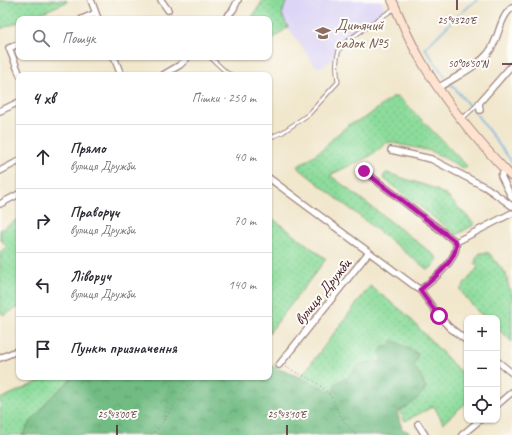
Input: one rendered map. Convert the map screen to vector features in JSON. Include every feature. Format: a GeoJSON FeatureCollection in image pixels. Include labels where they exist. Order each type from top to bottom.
{"type":"FeatureCollection","features":[{"type":"Feature","properties":{"kind":"main road"},"geometry":{"type":"LineString","coordinates":[[392,0],[416,52],[438,88],[487,150],[512,177]]}},
{"type":"Feature","properties":{"kind":"street"},"geometry":{"type":"LineString","coordinates":[[91,0],[97,16]]}},
{"type":"Feature","properties":{"kind":"street"},"geometry":{"type":"LineString","coordinates":[[161,0],[168,10]]}},
{"type":"Feature","properties":{"kind":"street"},"geometry":{"type":"LineString","coordinates":[[228,16],[233,10],[238,0]]}},
{"type":"Feature","properties":{"kind":"street"},"geometry":{"type":"LineString","coordinates":[[438,88],[464,73],[489,53],[505,16],[512,8]]}},
{"type":"Feature","properties":{"kind":"street"},"geometry":{"type":"LineString","coordinates":[[16,45],[9,48],[19,72]]}},
{"type":"Feature","properties":{"kind":"street"},"geometry":{"type":"LineString","coordinates":[[115,60],[120,72]]}},
{"type":"Feature","properties":{"kind":"street"},"geometry":{"type":"LineString","coordinates":[[168,72],[185,60]]}},
{"type":"Feature","properties":{"kind":"street"},"geometry":{"type":"LineString","coordinates":[[480,110],[479,102],[512,65]]}},
{"type":"Feature","properties":{"kind":"street"},"geometry":{"type":"LineString","coordinates":[[0,111],[16,103]]}},
{"type":"Feature","properties":{"kind":"street"},"geometry":{"type":"LineString","coordinates":[[390,150],[431,159],[487,188],[512,206]]}},
{"type":"Feature","properties":{"kind":"street"},"geometry":{"type":"LineString","coordinates":[[0,171],[16,163]]}},
{"type":"Feature","properties":{"kind":"street"},"geometry":{"type":"LineString","coordinates":[[505,170],[501,176],[512,198]]}},
{"type":"Feature","properties":{"kind":"street"},"geometry":{"type":"LineString","coordinates":[[364,171],[456,242],[457,247],[455,253],[440,274],[420,290]]}},
{"type":"Feature","properties":{"kind":"street","name":"вулиця Дружби"},"geometry":{"type":"LineString","coordinates":[[272,180],[420,290],[449,327],[464,338]]}},
{"type":"Feature","properties":{"kind":"street"},"geometry":{"type":"LineString","coordinates":[[0,204],[16,196]]}},
{"type":"Feature","properties":{"kind":"street"},"geometry":{"type":"LineString","coordinates":[[456,242],[512,213]]}},
{"type":"Feature","properties":{"kind":"street","name":"вулиця Дружби"},"geometry":{"type":"LineString","coordinates":[[279,365],[369,252]]}},
{"type":"Feature","properties":{"kind":"street"},"geometry":{"type":"LineString","coordinates":[[0,358],[16,351]]}},
{"type":"Feature","properties":{"kind":"street"},"geometry":{"type":"LineString","coordinates":[[500,363],[512,373]]}},
{"type":"Feature","properties":{"kind":"street"},"geometry":{"type":"LineString","coordinates":[[500,402],[512,392]]}},
{"type":"Feature","properties":{"kind":"street"},"geometry":{"type":"LineString","coordinates":[[462,435],[476,423]]}},
{"type":"Feature","properties":{"kind":"street"},"geometry":{"type":"LineString","coordinates":[[418,424],[425,435]]}},
{"type":"Feature","properties":{"kind":"lane"},"geometry":{"type":"LineString","coordinates":[[272,137],[284,132],[310,114],[338,82],[336,63],[340,49],[348,41],[396,8]]}},
{"type":"Feature","properties":{"kind":"lane"},"geometry":{"type":"LineString","coordinates":[[213,60],[225,72]]}},
{"type":"Feature","properties":{"kind":"lane"},"geometry":{"type":"LineString","coordinates":[[462,119],[479,102]]}},
{"type":"Feature","properties":{"kind":"path"},"geometry":{"type":"LineString","coordinates":[[272,364],[279,365],[314,381],[329,393],[344,422],[356,435]]}},
{"type":"Feature","properties":{"kind":"path"},"geometry":{"type":"LineString","coordinates":[[164,421],[171,380]]}},
{"type":"Feature","properties":{"kind":"path"},"geometry":{"type":"LineString","coordinates":[[151,435],[164,421],[185,389],[196,380]]}},
{"type":"Feature","properties":{"kind":"shaded area","name":"Дитячий садок №5"},"geometry":{"type":"Polygon","coordinates":[[[288,0],[314,0],[319,4],[326,0],[380,0],[386,11],[346,39],[337,47],[333,59],[321,67],[315,66],[288,27],[282,15],[288,0]]]}},
{"type":"Feature","properties":{"kind":"green space"},"geometry":{"type":"Polygon","coordinates":[[[0,0],[66,0],[67,2],[33,16],[16,16],[16,23],[0,29],[0,0]]]}},
{"type":"Feature","properties":{"kind":"green space"},"geometry":{"type":"Polygon","coordinates":[[[263,0],[288,0],[282,15],[288,27],[272,40],[272,16],[253,16],[263,0]]]}},
{"type":"Feature","properties":{"kind":"green space"},"geometry":{"type":"Polygon","coordinates":[[[393,97],[398,97],[405,103],[467,166],[465,169],[431,151],[388,142],[370,156],[330,175],[438,258],[434,265],[428,270],[297,167],[323,149],[333,138],[350,124],[365,118],[393,97]]]}},
{"type":"Feature","properties":{"kind":"green space"},"geometry":{"type":"Polygon","coordinates":[[[387,173],[430,187],[446,195],[475,224],[456,235],[383,178],[387,173]]]}},
{"type":"Feature","properties":{"kind":"green space"},"geometry":{"type":"Polygon","coordinates":[[[272,218],[326,259],[272,329],[272,218]]]}},
{"type":"Feature","properties":{"kind":"green space"},"geometry":{"type":"Polygon","coordinates":[[[16,221],[16,309],[4,315],[0,312],[0,252],[7,247],[0,238],[0,230],[16,221]]]}},
{"type":"Feature","properties":{"kind":"green space"},"geometry":{"type":"Polygon","coordinates":[[[480,253],[489,253],[506,274],[509,289],[512,292],[512,342],[500,331],[500,315],[482,315],[478,312],[460,290],[478,267],[475,264],[480,253]]]}},
{"type":"Feature","properties":{"kind":"green space"},"geometry":{"type":"Polygon","coordinates":[[[370,286],[405,313],[464,376],[464,405],[443,423],[434,406],[405,421],[399,411],[414,401],[426,388],[421,376],[414,366],[418,354],[393,340],[389,347],[383,347],[380,351],[382,362],[370,362],[357,366],[347,380],[344,378],[335,384],[333,392],[300,378],[370,286]]]}},
{"type":"Feature","properties":{"kind":"green space"},"geometry":{"type":"Polygon","coordinates":[[[393,340],[418,354],[414,366],[421,375],[426,388],[413,402],[397,412],[402,429],[409,432],[409,435],[22,435],[47,401],[70,380],[272,380],[272,366],[312,382],[322,389],[344,378],[347,379],[357,366],[380,351],[393,340]]]}},
{"type":"Feature","properties":{"kind":"green space"},"geometry":{"type":"Polygon","coordinates":[[[42,380],[70,380],[47,401],[22,435],[0,435],[0,399],[42,380]]]}},
{"type":"Feature","properties":{"kind":"waterway"},"geometry":{"type":"LineString","coordinates":[[445,77],[425,48],[477,0]]}},
{"type":"Feature","properties":{"kind":"waterway"},"geometry":{"type":"LineString","coordinates":[[451,84],[471,108]]}},
{"type":"Feature","properties":{"kind":"waterway"},"geometry":{"type":"LineString","coordinates":[[474,111],[512,162]]}},
{"type":"Feature","properties":{"kind":"place","name":"Дитячий садок №5"},"geometry":{"type":"Point","coordinates":[323,33]}},
{"type":"Feature","properties":{"kind":"route"},"geometry":{"type":"LineString","coordinates":[[364,171],[456,242],[457,247],[455,253],[440,274],[420,290],[439,316]]}}]}
